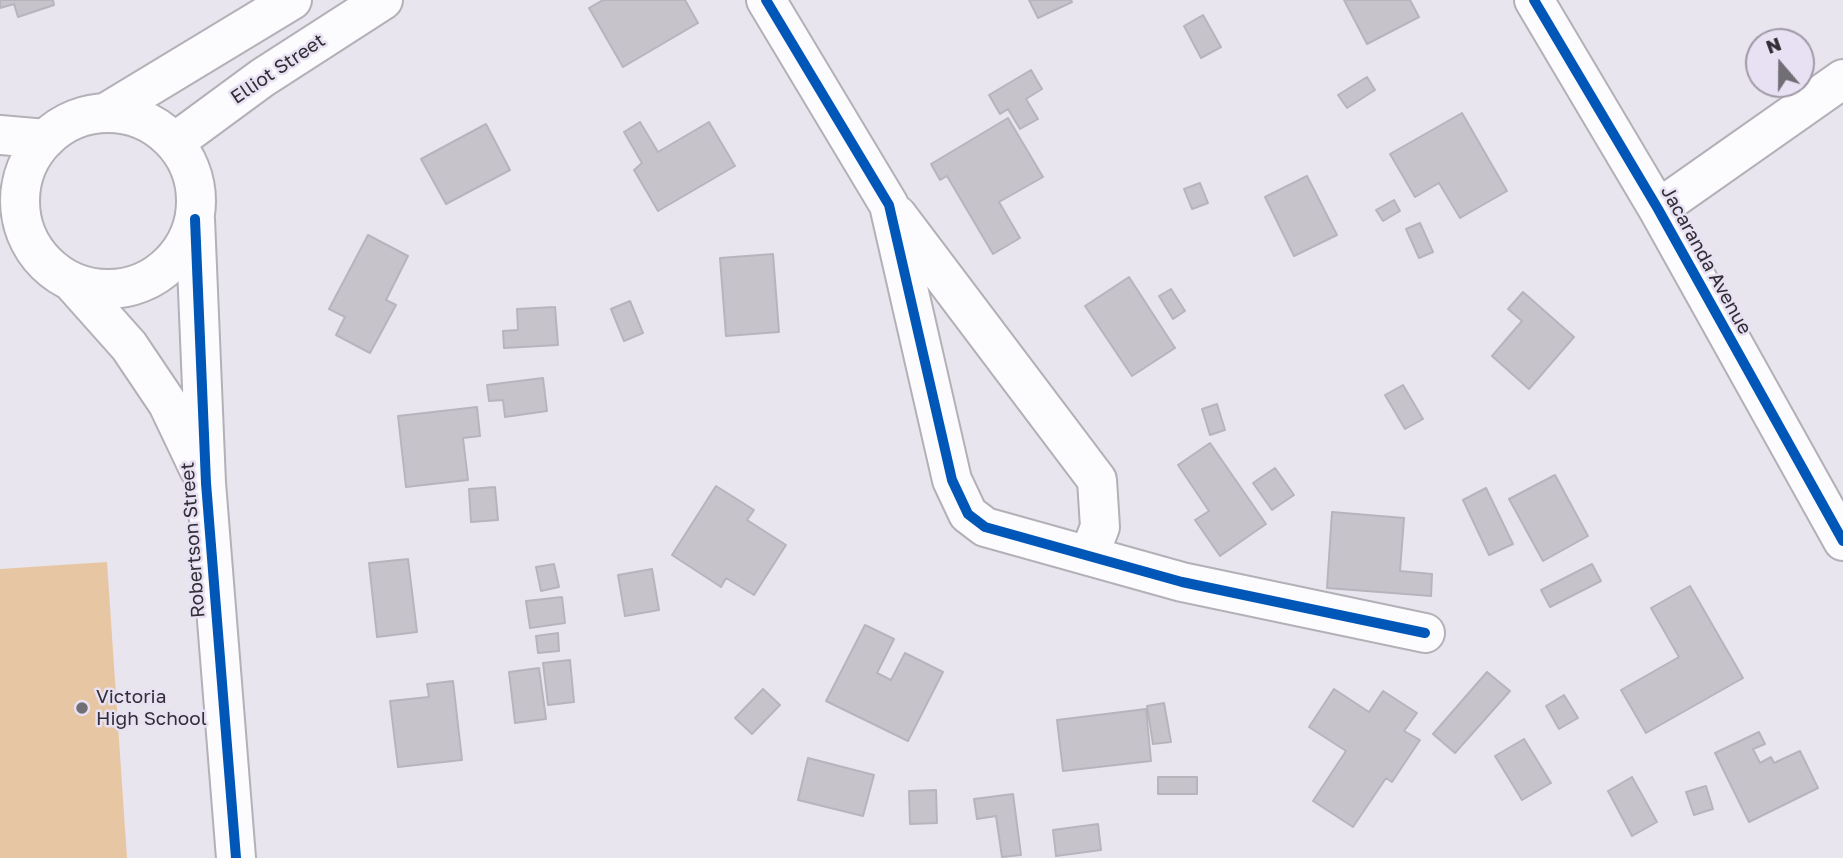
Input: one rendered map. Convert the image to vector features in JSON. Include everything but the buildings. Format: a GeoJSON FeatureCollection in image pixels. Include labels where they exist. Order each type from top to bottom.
{"type":"FeatureCollection","features":[{"type":"Feature","properties":{"kind":"street"},"geometry":{"type":"LineString","coordinates":[[107,111],[131,115],[175,142],[197,187],[195,219],[187,243],[160,273],[112,290],[72,282],[15,239],[25,167],[46,139],[76,120],[107,111],[292,0]]}},
{"type":"Feature","properties":{"kind":"street","name":"Elliot Street"},"geometry":{"type":"LineString","coordinates":[[175,142],[262,78],[383,0]]}},
{"type":"Feature","properties":{"kind":"street"},"geometry":{"type":"LineString","coordinates":[[766,0],[889,205],[1097,480],[1100,527],[1089,555]]}},
{"type":"Feature","properties":{"kind":"street","name":"Jacaranda Avenue"},"geometry":{"type":"LineString","coordinates":[[1534,0],[1658,209],[1843,541]]}},
{"type":"Feature","properties":{"kind":"street"},"geometry":{"type":"LineString","coordinates":[[1658,209],[1843,79]]}},
{"type":"Feature","properties":{"kind":"street"},"geometry":{"type":"LineString","coordinates":[[0,135],[46,139]]}},
{"type":"Feature","properties":{"kind":"street"},"geometry":{"type":"LineString","coordinates":[[889,205],[952,480],[968,514],[985,527],[1182,582],[1425,634]]}},
{"type":"Feature","properties":{"kind":"street","name":"Robertson Street"},"geometry":{"type":"LineString","coordinates":[[195,219],[206,483],[236,858]]}},
{"type":"Feature","properties":{"kind":"street","name":"Robertson Street"},"geometry":{"type":"LineString","coordinates":[[72,282],[129,346],[168,404],[206,483]]}},
{"type":"Feature","properties":{"kind":"shaded area"},"geometry":{"type":"Polygon","coordinates":[[[107,562],[127,858],[0,858],[0,569],[107,562]]]}},
{"type":"Feature","properties":{"kind":"cycle path"},"geometry":{"type":"LineString","coordinates":[[766,0],[889,205],[952,480],[968,514],[985,527],[1182,582],[1425,633]]}},
{"type":"Feature","properties":{"kind":"cycle path"},"geometry":{"type":"LineString","coordinates":[[1534,0],[1658,209],[1843,541]]}},
{"type":"Feature","properties":{"kind":"cycle path"},"geometry":{"type":"LineString","coordinates":[[195,219],[206,483],[236,858]]}},
{"type":"Feature","properties":{"kind":"place","name":"Victoria High School"},"geometry":{"type":"Point","coordinates":[82,708]}}]}
